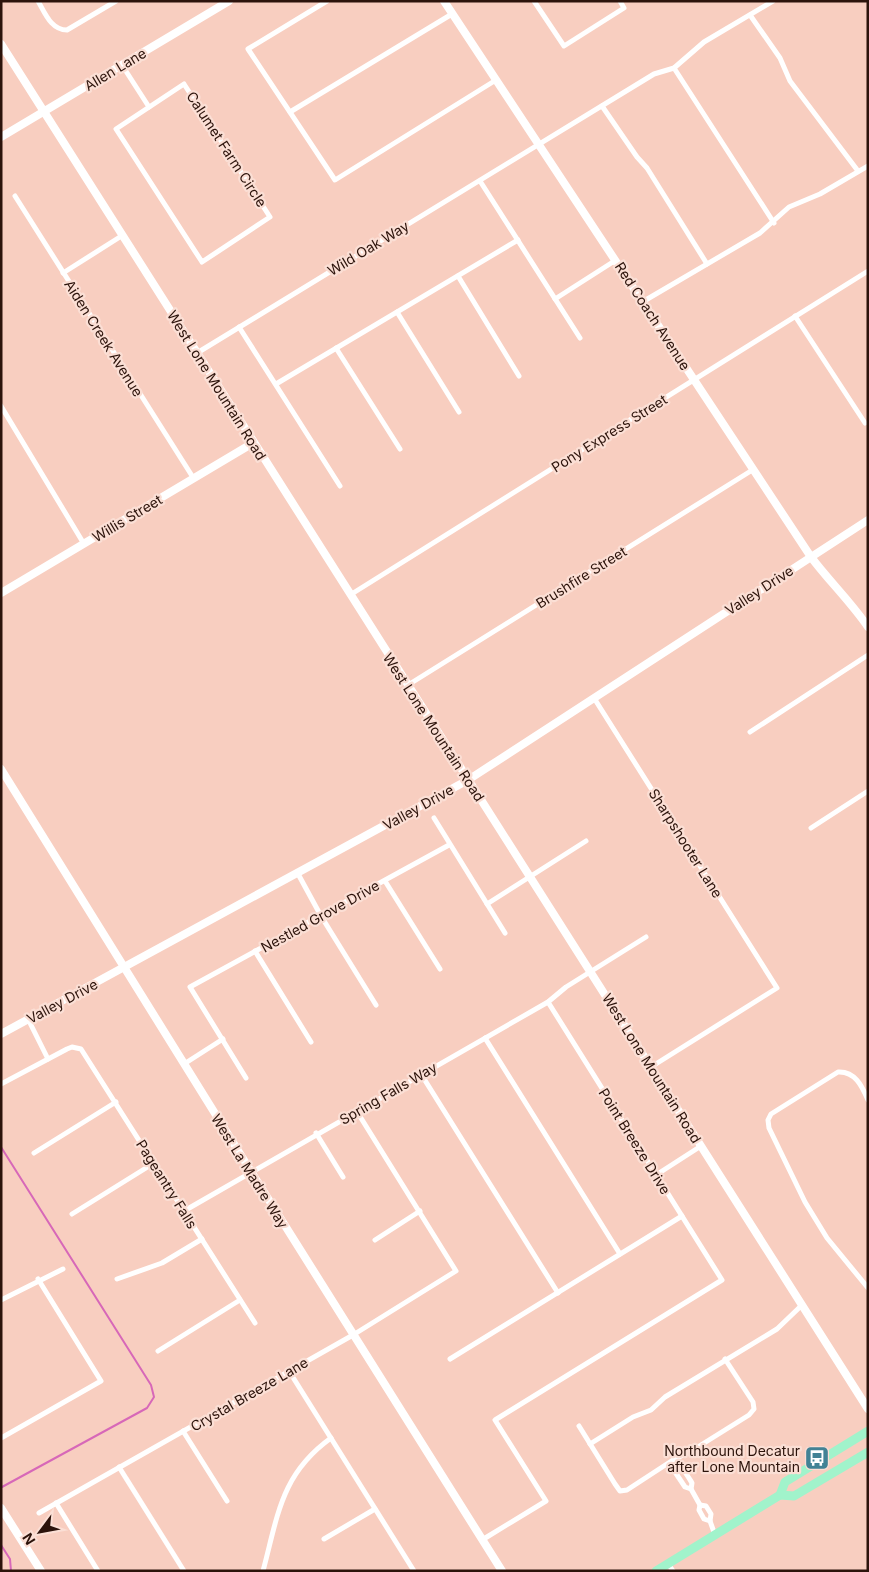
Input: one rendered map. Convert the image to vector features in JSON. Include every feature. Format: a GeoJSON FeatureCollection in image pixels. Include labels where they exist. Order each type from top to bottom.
{"type":"FeatureCollection","features":[{"type":"Feature","properties":{"kind":"main road"},"geometry":{"type":"LineString","coordinates":[[780,1495],[785,1482],[868,1431]]}},
{"type":"Feature","properties":{"kind":"main road"},"geometry":{"type":"LineString","coordinates":[[656,1571],[670,1567],[714,1535],[780,1495],[794,1496],[868,1452]]}},
{"type":"Feature","properties":{"kind":"street"},"geometry":{"type":"LineString","coordinates":[[38,1],[52,24],[62,30],[71,29],[116,1]]}},
{"type":"Feature","properties":{"kind":"street","name":"Allen Lane"},"geometry":{"type":"LineString","coordinates":[[1,136],[229,1]]}},
{"type":"Feature","properties":{"kind":"street"},"geometry":{"type":"LineString","coordinates":[[328,1],[248,49],[335,180],[496,80]]}},
{"type":"Feature","properties":{"kind":"street","name":"Red Coach Avenue"},"geometry":{"type":"LineString","coordinates":[[444,1],[644,301],[811,557],[868,627]]}},
{"type":"Feature","properties":{"kind":"street"},"geometry":{"type":"LineString","coordinates":[[534,1],[564,46],[624,8],[620,1]]}},
{"type":"Feature","properties":{"kind":"street"},"geometry":{"type":"LineString","coordinates":[[773,1],[704,42],[674,68],[774,223]]}},
{"type":"Feature","properties":{"kind":"street"},"geometry":{"type":"LineString","coordinates":[[290,112],[452,14]]}},
{"type":"Feature","properties":{"kind":"street"},"geometry":{"type":"LineString","coordinates":[[750,15],[780,58],[790,81],[858,171]]}},
{"type":"Feature","properties":{"kind":"street","name":"West Lone Mountain Road"},"geometry":{"type":"LineString","coordinates":[[1,44],[43,112],[52,121],[253,444],[868,1409]]}},
{"type":"Feature","properties":{"kind":"street"},"geometry":{"type":"LineString","coordinates":[[122,65],[148,107]]}},
{"type":"Feature","properties":{"kind":"street","name":"Wild Oak Way"},"geometry":{"type":"LineString","coordinates":[[197,352],[654,74],[674,68]]}},
{"type":"Feature","properties":{"kind":"street","name":"Calumet Farm Circle"},"geometry":{"type":"LineString","coordinates":[[184,84],[270,217],[202,262],[116,129],[148,107],[184,84]]}},
{"type":"Feature","properties":{"kind":"street"},"geometry":{"type":"LineString","coordinates":[[602,106],[637,157],[647,168],[707,264]]}},
{"type":"Feature","properties":{"kind":"street"},"geometry":{"type":"LineString","coordinates":[[644,301],[774,223],[789,208],[820,194],[868,166]]}},
{"type":"Feature","properties":{"kind":"street"},"geometry":{"type":"LineString","coordinates":[[480,181],[580,338]]}},
{"type":"Feature","properties":{"kind":"street","name":"Aiden Creek Avenue"},"geometry":{"type":"LineString","coordinates":[[15,196],[194,479]]}},
{"type":"Feature","properties":{"kind":"street"},"geometry":{"type":"LineString","coordinates":[[63,272],[123,234]]}},
{"type":"Feature","properties":{"kind":"street"},"geometry":{"type":"LineString","coordinates":[[276,384],[518,240]]}},
{"type":"Feature","properties":{"kind":"street"},"geometry":{"type":"LineString","coordinates":[[555,299],[616,260]]}},
{"type":"Feature","properties":{"kind":"street","name":"Pony Express Street"},"geometry":{"type":"LineString","coordinates":[[350,595],[868,271]]}},
{"type":"Feature","properties":{"kind":"street"},"geometry":{"type":"LineString","coordinates":[[458,276],[519,376]]}},
{"type":"Feature","properties":{"kind":"street"},"geometry":{"type":"LineString","coordinates":[[397,312],[459,412]]}},
{"type":"Feature","properties":{"kind":"street"},"geometry":{"type":"LineString","coordinates":[[795,316],[865,423]]}},
{"type":"Feature","properties":{"kind":"street"},"geometry":{"type":"LineString","coordinates":[[239,327],[340,486]]}},
{"type":"Feature","properties":{"kind":"street"},"geometry":{"type":"LineString","coordinates":[[336,348],[400,449]]}},
{"type":"Feature","properties":{"kind":"street"},"geometry":{"type":"LineString","coordinates":[[1,406],[84,544]]}},
{"type":"Feature","properties":{"kind":"street","name":"Willis Street"},"geometry":{"type":"LineString","coordinates":[[1,593],[253,444]]}},
{"type":"Feature","properties":{"kind":"street","name":"Brushfire Street"},"geometry":{"type":"LineString","coordinates":[[408,685],[754,469]]}},
{"type":"Feature","properties":{"kind":"street","name":"Valley Drive"},"geometry":{"type":"LineString","coordinates":[[1,1034],[468,780],[868,520]]}},
{"type":"Feature","properties":{"kind":"street"},"geometry":{"type":"LineString","coordinates":[[750,732],[868,655]]}},
{"type":"Feature","properties":{"kind":"street","name":"Sharpshooter Lane"},"geometry":{"type":"LineString","coordinates":[[594,698],[777,988],[651,1067]]}},
{"type":"Feature","properties":{"kind":"street","name":"West La Madre Way"},"geometry":{"type":"LineString","coordinates":[[1,769],[502,1571]]}},
{"type":"Feature","properties":{"kind":"street"},"geometry":{"type":"LineString","coordinates":[[811,828],[868,791]]}},
{"type":"Feature","properties":{"kind":"street"},"geometry":{"type":"LineString","coordinates":[[434,818],[505,933]]}},
{"type":"Feature","properties":{"kind":"street"},"geometry":{"type":"LineString","coordinates":[[487,904],[586,841]]}},
{"type":"Feature","properties":{"kind":"street","name":"Nestled Grove Drive"},"geometry":{"type":"LineString","coordinates":[[222,1039],[190,987],[450,845]]}},
{"type":"Feature","properties":{"kind":"street"},"geometry":{"type":"LineString","coordinates":[[297,872],[321,916],[376,1005]]}},
{"type":"Feature","properties":{"kind":"street"},"geometry":{"type":"LineString","coordinates":[[385,880],[440,969]]}},
{"type":"Feature","properties":{"kind":"street","name":"Spring Falls Way"},"geometry":{"type":"LineString","coordinates":[[184,1211],[252,1173],[356,1110],[548,1002],[646,937]]}},
{"type":"Feature","properties":{"kind":"street"},"geometry":{"type":"LineString","coordinates":[[255,951],[311,1042]]}},
{"type":"Feature","properties":{"kind":"street","name":"Point Breeze Drive"},"geometry":{"type":"LineString","coordinates":[[482,1540],[546,1501],[495,1420],[722,1280],[548,1002]]}},
{"type":"Feature","properties":{"kind":"street"},"geometry":{"type":"LineString","coordinates":[[1,1084],[48,1059],[28,1019]]}},
{"type":"Feature","properties":{"kind":"street"},"geometry":{"type":"LineString","coordinates":[[485,1038],[620,1254]]}},
{"type":"Feature","properties":{"kind":"street"},"geometry":{"type":"LineString","coordinates":[[184,1064],[222,1039],[246,1078]]}},
{"type":"Feature","properties":{"kind":"street","name":"Pageantry Falls"},"geometry":{"type":"LineString","coordinates":[[48,1059],[67,1049],[77,1048],[86,1054],[254,1323]]}},
{"type":"Feature","properties":{"kind":"street"},"geometry":{"type":"LineString","coordinates":[[868,1100],[853,1074],[847,1071],[838,1072],[771,1114],[768,1120],[769,1128],[804,1202],[827,1238],[868,1288]]}},
{"type":"Feature","properties":{"kind":"street"},"geometry":{"type":"LineString","coordinates":[[421,1074],[558,1293]]}},
{"type":"Feature","properties":{"kind":"street"},"geometry":{"type":"LineString","coordinates":[[34,1153],[116,1102]]}},
{"type":"Feature","properties":{"kind":"street"},"geometry":{"type":"LineString","coordinates":[[356,1110],[420,1211],[375,1240]]}},
{"type":"Feature","properties":{"kind":"street"},"geometry":{"type":"LineString","coordinates":[[316,1133],[343,1176]]}},
{"type":"Feature","properties":{"kind":"street"},"geometry":{"type":"LineString","coordinates":[[656,1174],[701,1146]]}},
{"type":"Feature","properties":{"kind":"street"},"geometry":{"type":"LineString","coordinates":[[72,1214],[154,1163]]}},
{"type":"Feature","properties":{"kind":"street","name":"Crystal Breeze Lane"},"geometry":{"type":"LineString","coordinates":[[39,1513],[353,1334],[456,1270],[420,1211]]}},
{"type":"Feature","properties":{"kind":"street"},"geometry":{"type":"LineString","coordinates":[[450,1359],[682,1216]]}},
{"type":"Feature","properties":{"kind":"street"},"geometry":{"type":"LineString","coordinates":[[117,1279],[162,1263],[202,1239]]}},
{"type":"Feature","properties":{"kind":"street"},"geometry":{"type":"LineString","coordinates":[[1,1300],[38,1279],[63,1268]]}},
{"type":"Feature","properties":{"kind":"street"},"geometry":{"type":"LineString","coordinates":[[1,1438],[101,1381],[38,1279]]}},
{"type":"Feature","properties":{"kind":"street"},"geometry":{"type":"LineString","coordinates":[[158,1351],[240,1300]]}},
{"type":"Feature","properties":{"kind":"street"},"geometry":{"type":"LineString","coordinates":[[590,1444],[633,1417],[651,1410],[665,1397],[777,1329],[802,1305]]}},
{"type":"Feature","properties":{"kind":"street"},"geometry":{"type":"LineString","coordinates":[[579,1426],[620,1491],[627,1490],[749,1415],[754,1409],[753,1402],[725,1359]]}},
{"type":"Feature","properties":{"kind":"street"},"geometry":{"type":"LineString","coordinates":[[289,1370],[414,1571]]}},
{"type":"Feature","properties":{"kind":"street"},"geometry":{"type":"LineString","coordinates":[[183,1431],[227,1500]]}},
{"type":"Feature","properties":{"kind":"street"},"geometry":{"type":"LineString","coordinates":[[262,1571],[287,1487],[305,1460],[331,1438]]}},
{"type":"Feature","properties":{"kind":"street"},"geometry":{"type":"LineString","coordinates":[[673,1460],[676,1466],[675,1472],[685,1487],[691,1489],[700,1505],[706,1506],[709,1510],[714,1535]]}},
{"type":"Feature","properties":{"kind":"street"},"geometry":{"type":"LineString","coordinates":[[119,1467],[184,1571]]}},
{"type":"Feature","properties":{"kind":"street"},"geometry":{"type":"LineString","coordinates":[[56,1503],[98,1571]]}},
{"type":"Feature","properties":{"kind":"street"},"geometry":{"type":"LineString","coordinates":[[1,1508],[40,1571]]}},
{"type":"Feature","properties":{"kind":"street"},"geometry":{"type":"LineString","coordinates":[[324,1539],[375,1508]]}},
{"type":"Feature","properties":{"kind":"waterway"},"geometry":{"type":"LineString","coordinates":[[1,1147],[151,1385],[154,1397],[147,1408],[2,1487]]}},
{"type":"Feature","properties":{"kind":"waterway"},"geometry":{"type":"LineString","coordinates":[[1,1545],[10,1559],[11,1571]]}},
{"type":"Feature","properties":{"kind":"place","name":"Northbound Decatur after Lone Mountain"},"geometry":{"type":"Point","coordinates":[817,1458]}}]}
